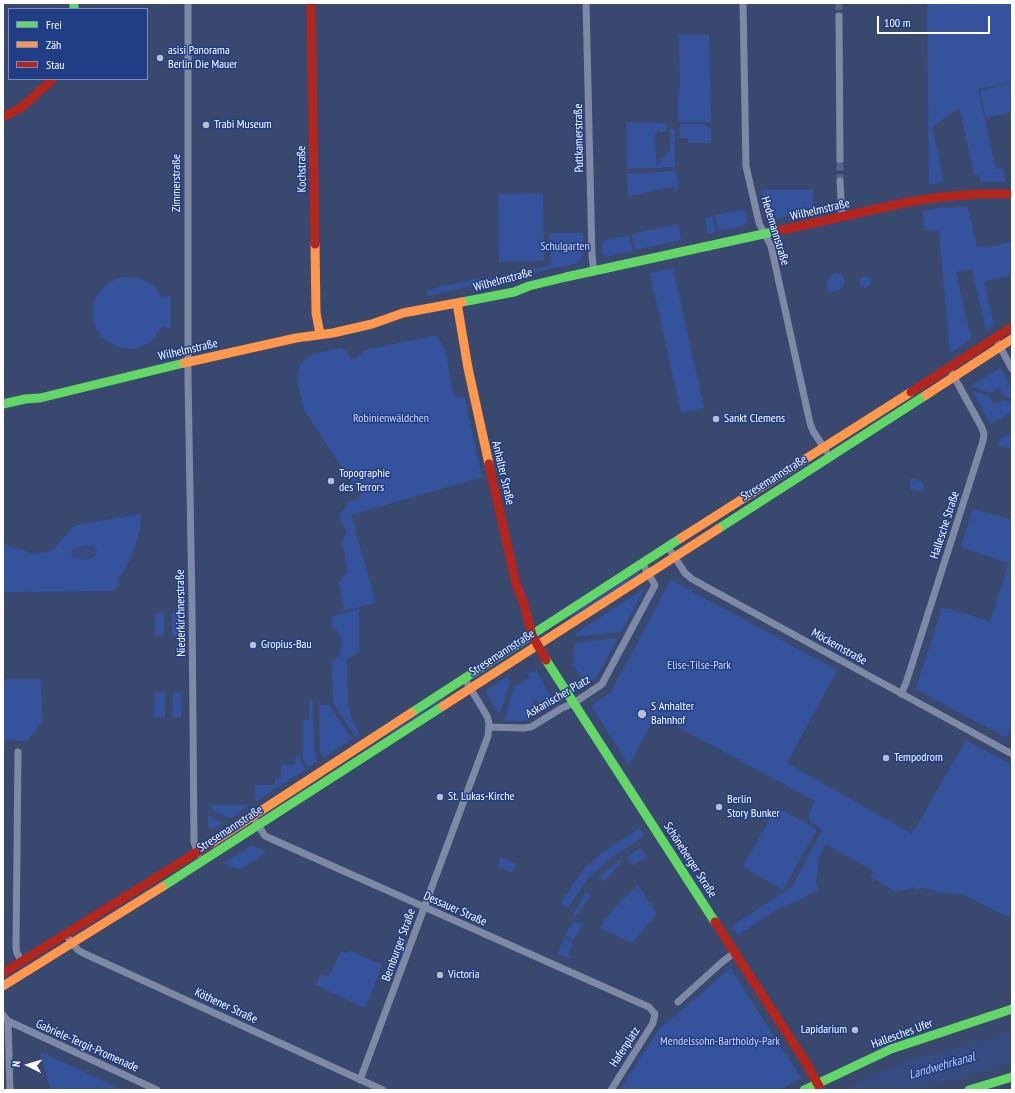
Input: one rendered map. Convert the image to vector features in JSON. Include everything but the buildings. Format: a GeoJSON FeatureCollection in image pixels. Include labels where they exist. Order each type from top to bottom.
{"type":"FeatureCollection","features":[{"type":"Feature","properties":{"kind":"main road","name":"Kochstraße"},"geometry":{"type":"LineString","coordinates":[[311,3],[316,313],[320,334]]}},
{"type":"Feature","properties":{"kind":"main road"},"geometry":{"type":"LineString","coordinates":[[3,118],[22,107],[52,80]]}},
{"type":"Feature","properties":{"kind":"main road","name":"Wilhelmstraße"},"geometry":{"type":"LineString","coordinates":[[3,404],[66,392],[296,338],[372,324],[403,313],[509,293],[529,286],[940,196],[1012,194]]}},
{"type":"Feature","properties":{"kind":"main road","name":"Anhalter Straße"},"geometry":{"type":"LineString","coordinates":[[457,303],[468,368],[516,584],[523,600],[536,645]]}},
{"type":"Feature","properties":{"kind":"main road","name":"Stresemannstraße"},"geometry":{"type":"LineString","coordinates":[[3,974],[252,817],[464,678],[1012,327]]}},
{"type":"Feature","properties":{"kind":"main road","name":"Stresemannstraße"},"geometry":{"type":"LineString","coordinates":[[3,986],[258,826],[536,645],[1012,339]]}},
{"type":"Feature","properties":{"kind":"main road","name":"Schöneberger Straße"},"geometry":{"type":"LineString","coordinates":[[536,645],[805,1061],[819,1087]]}},
{"type":"Feature","properties":{"kind":"main road"},"geometry":{"type":"LineString","coordinates":[[444,691],[450,701]]}},
{"type":"Feature","properties":{"kind":"main road"},"geometry":{"type":"LineString","coordinates":[[383,732],[389,741]]}},
{"type":"Feature","properties":{"kind":"main road"},"geometry":{"type":"LineString","coordinates":[[330,766],[336,775]]}},
{"type":"Feature","properties":{"kind":"main road"},"geometry":{"type":"LineString","coordinates":[[283,797],[289,806]]}},
{"type":"Feature","properties":{"kind":"main road"},"geometry":{"type":"LineString","coordinates":[[98,914],[104,923]]}},
{"type":"Feature","properties":{"kind":"main road","name":"Hallesches Ufer"},"geometry":{"type":"LineString","coordinates":[[804,1090],[819,1087],[891,1049],[1012,1009]]}},
{"type":"Feature","properties":{"kind":"main road"},"geometry":{"type":"LineString","coordinates":[[969,1090],[1012,1077]]}},
{"type":"Feature","properties":{"kind":"street","name":"Zimmerstraße"},"geometry":{"type":"LineString","coordinates":[[188,3],[188,363]]}},
{"type":"Feature","properties":{"kind":"street","name":"Puttkamerstraße"},"geometry":{"type":"LineString","coordinates":[[586,3],[592,253],[594,272]]}},
{"type":"Feature","properties":{"kind":"street","name":"Hedemannstraße"},"geometry":{"type":"LineString","coordinates":[[743,3],[746,166],[759,223],[771,246],[809,418],[813,431],[830,456]]}},
{"type":"Feature","properties":{"kind":"street"},"geometry":{"type":"LineString","coordinates":[[839,16],[840,160]]}},
{"type":"Feature","properties":{"kind":"street"},"geometry":{"type":"LineString","coordinates":[[840,181],[842,217]]}},
{"type":"Feature","properties":{"kind":"street"},"geometry":{"type":"LineString","coordinates":[[995,337],[1012,369]]}},
{"type":"Feature","properties":{"kind":"street","name":"Niederkirchnerstraße"},"geometry":{"type":"LineString","coordinates":[[188,363],[194,689],[194,842],[202,861]]}},
{"type":"Feature","properties":{"kind":"street","name":"Hallesche Straße"},"geometry":{"type":"LineString","coordinates":[[901,694],[983,441],[984,434],[982,428],[949,367]]}},
{"type":"Feature","properties":{"kind":"street","name":"Möckernstraße"},"geometry":{"type":"LineString","coordinates":[[668,547],[685,574],[692,579],[1012,754]]}},
{"type":"Feature","properties":{"kind":"street","name":"Askanischer Platz"},"geometry":{"type":"LineString","coordinates":[[489,726],[529,728],[562,708],[574,703],[602,684],[655,585],[642,564]]}},
{"type":"Feature","properties":{"kind":"street"},"geometry":{"type":"LineString","coordinates":[[464,678],[486,713],[489,726]]}},
{"type":"Feature","properties":{"kind":"street","name":"Bernburger Straße"},"geometry":{"type":"LineString","coordinates":[[360,1080],[488,736],[489,726]]}},
{"type":"Feature","properties":{"kind":"street"},"geometry":{"type":"LineString","coordinates":[[18,752],[16,948],[22,962]]}},
{"type":"Feature","properties":{"kind":"street","name":"Dessauer Straße"},"geometry":{"type":"LineString","coordinates":[[252,817],[265,836],[645,1005],[655,1014]]}},
{"type":"Feature","properties":{"kind":"street","name":"Köthener Straße"},"geometry":{"type":"LineString","coordinates":[[66,934],[72,943],[83,953],[382,1090]]}},
{"type":"Feature","properties":{"kind":"street"},"geometry":{"type":"LineString","coordinates":[[678,1002],[735,952]]}},
{"type":"Feature","properties":{"kind":"street","name":"Hafenplatz"},"geometry":{"type":"LineString","coordinates":[[611,1090],[651,1026],[655,1014]]}},
{"type":"Feature","properties":{"kind":"street"},"geometry":{"type":"LineString","coordinates":[[3,1015],[8,1021],[10,1090]]}},
{"type":"Feature","properties":{"kind":"street","name":"Gabriele-Tergit-Promenade"},"geometry":{"type":"LineString","coordinates":[[8,1021],[157,1090]]}},
{"type":"Feature","properties":{"kind":"green space"},"geometry":{"type":"Polygon","coordinates":[[[927,3],[1012,3],[1012,82],[978,89],[996,169],[1003,168],[1006,182],[980,182],[978,174],[974,175],[960,110],[958,109],[932,127],[944,181],[929,185],[927,3]]]}},
{"type":"Feature","properties":{"kind":"green space"},"geometry":{"type":"Polygon","coordinates":[[[679,34],[709,35],[711,122],[680,122],[678,120],[678,97],[680,87],[679,34]]]}},
{"type":"Feature","properties":{"kind":"green space"},"geometry":{"type":"Polygon","coordinates":[[[1012,83],[1012,112],[986,118],[980,91],[1012,83]]]}},
{"type":"Feature","properties":{"kind":"green space"},"geometry":{"type":"Polygon","coordinates":[[[626,122],[666,123],[666,132],[657,131],[657,134],[654,134],[657,166],[664,156],[670,151],[670,129],[675,129],[675,165],[673,167],[627,169],[626,122]]]}},
{"type":"Feature","properties":{"kind":"green space"},"geometry":{"type":"Polygon","coordinates":[[[680,124],[702,124],[711,128],[711,143],[688,143],[688,138],[679,138],[680,124]]]}},
{"type":"Feature","properties":{"kind":"green space"},"geometry":{"type":"Polygon","coordinates":[[[676,172],[679,186],[675,193],[673,186],[628,197],[627,174],[676,172]]]}},
{"type":"Feature","properties":{"kind":"green space"},"geometry":{"type":"Polygon","coordinates":[[[762,190],[813,190],[813,210],[772,220],[768,217],[762,190]]]}},
{"type":"Feature","properties":{"kind":"green space"},"geometry":{"type":"Polygon","coordinates":[[[543,193],[544,261],[499,262],[498,194],[543,193]]]}},
{"type":"Feature","properties":{"kind":"green space"},"geometry":{"type":"Polygon","coordinates":[[[968,207],[977,247],[995,246],[1012,241],[1012,275],[984,281],[994,325],[986,330],[972,269],[956,272],[971,339],[950,353],[939,231],[924,230],[923,212],[939,208],[968,207]]]}},
{"type":"Feature","properties":{"kind":"green space"},"geometry":{"type":"Polygon","coordinates":[[[745,209],[747,220],[743,226],[719,231],[715,215],[745,209]]]}},
{"type":"Feature","properties":{"kind":"green space"},"geometry":{"type":"Polygon","coordinates":[[[712,216],[716,232],[708,234],[705,218],[712,216]]]}},
{"type":"Feature","properties":{"kind":"green space"},"geometry":{"type":"Polygon","coordinates":[[[678,224],[681,240],[635,250],[632,234],[678,224]]]}},
{"type":"Feature","properties":{"kind":"green space","name":"Schulgarten"},"geometry":{"type":"Polygon","coordinates":[[[550,233],[583,233],[583,255],[578,263],[486,283],[486,279],[551,265],[550,233]]]}},
{"type":"Feature","properties":{"kind":"green space"},"geometry":{"type":"Polygon","coordinates":[[[629,235],[633,251],[606,257],[602,253],[602,241],[629,235]]]}},
{"type":"Feature","properties":{"kind":"green space"},"geometry":{"type":"Polygon","coordinates":[[[673,268],[704,408],[681,413],[650,273],[673,268]]]}},
{"type":"Feature","properties":{"kind":"green space"},"geometry":{"type":"Polygon","coordinates":[[[837,273],[843,276],[845,281],[840,290],[831,292],[828,289],[827,283],[832,274],[837,273]]]}},
{"type":"Feature","properties":{"kind":"green space"},"geometry":{"type":"Polygon","coordinates":[[[863,276],[867,276],[871,282],[867,288],[863,288],[859,284],[859,280],[863,276]]]}},
{"type":"Feature","properties":{"kind":"green space"},"geometry":{"type":"Polygon","coordinates":[[[119,278],[138,278],[146,281],[156,288],[161,297],[171,296],[171,328],[162,327],[151,342],[134,349],[122,348],[109,343],[96,329],[93,317],[93,307],[96,297],[103,288],[110,282],[119,278]]]}},
{"type":"Feature","properties":{"kind":"green space"},"geometry":{"type":"Polygon","coordinates":[[[479,278],[481,284],[428,296],[427,290],[479,278]]]}},
{"type":"Feature","properties":{"kind":"green space","name":"Robinienwäldchen"},"geometry":{"type":"Polygon","coordinates":[[[437,335],[446,352],[452,389],[456,398],[464,396],[482,477],[351,515],[376,603],[344,611],[339,582],[348,571],[342,542],[347,531],[339,518],[347,503],[361,496],[304,410],[297,379],[300,364],[313,354],[342,348],[354,360],[366,350],[437,335]]]}},
{"type":"Feature","properties":{"kind":"green space"},"geometry":{"type":"Polygon","coordinates":[[[1001,368],[1012,389],[1012,399],[1004,396],[999,388],[991,393],[970,386],[1001,368]]]}},
{"type":"Feature","properties":{"kind":"green space"},"geometry":{"type":"Polygon","coordinates":[[[973,391],[990,396],[994,404],[1003,400],[1012,403],[1012,412],[990,424],[973,391]]]}},
{"type":"Feature","properties":{"kind":"green space"},"geometry":{"type":"Polygon","coordinates":[[[1012,432],[1012,449],[998,445],[1000,439],[1012,432]]]}},
{"type":"Feature","properties":{"kind":"green space"},"geometry":{"type":"Polygon","coordinates":[[[910,478],[923,484],[924,490],[911,490],[910,478]]]}},
{"type":"Feature","properties":{"kind":"green space"},"geometry":{"type":"Polygon","coordinates":[[[973,509],[1012,520],[1012,721],[1007,738],[916,689],[942,607],[990,621],[1009,563],[961,547],[973,509]]]}},
{"type":"Feature","properties":{"kind":"green space"},"geometry":{"type":"Polygon","coordinates":[[[141,514],[140,530],[134,550],[126,568],[117,579],[120,585],[112,591],[3,592],[3,544],[34,554],[48,552],[53,550],[72,528],[77,525],[141,514]]]}},
{"type":"Feature","properties":{"kind":"green space"},"geometry":{"type":"Polygon","coordinates":[[[637,570],[640,575],[571,618],[569,614],[637,570]]]}},
{"type":"Feature","properties":{"kind":"green space","name":"Elise-Tilse-Park"},"geometry":{"type":"Polygon","coordinates":[[[671,580],[837,670],[787,763],[912,834],[966,740],[1012,765],[1012,919],[964,895],[937,892],[936,890],[920,888],[916,890],[913,887],[896,892],[871,877],[873,871],[826,844],[819,856],[816,882],[818,891],[772,912],[738,935],[732,926],[792,887],[823,829],[809,821],[809,813],[815,801],[656,715],[629,765],[591,706],[610,693],[671,580]]]}},
{"type":"Feature","properties":{"kind":"green space"},"geometry":{"type":"Polygon","coordinates":[[[645,588],[621,632],[576,637],[576,633],[645,588]]]}},
{"type":"Feature","properties":{"kind":"green space"},"geometry":{"type":"Polygon","coordinates":[[[359,609],[359,652],[347,660],[348,702],[352,721],[360,734],[355,737],[333,703],[332,663],[338,657],[342,644],[341,638],[332,626],[332,617],[359,609]]]}},
{"type":"Feature","properties":{"kind":"green space"},"geometry":{"type":"Polygon","coordinates":[[[172,612],[181,612],[181,636],[172,636],[172,612]]]}},
{"type":"Feature","properties":{"kind":"green space"},"geometry":{"type":"Polygon","coordinates":[[[155,613],[164,613],[164,636],[155,636],[155,613]]]}},
{"type":"Feature","properties":{"kind":"green space"},"geometry":{"type":"Polygon","coordinates":[[[618,638],[598,675],[586,685],[573,664],[575,643],[618,638]]]}},
{"type":"Feature","properties":{"kind":"green space"},"geometry":{"type":"Polygon","coordinates":[[[537,671],[556,703],[544,711],[537,711],[537,700],[533,700],[531,719],[525,721],[504,721],[514,687],[530,677],[527,673],[537,671]]]}},
{"type":"Feature","properties":{"kind":"green space"},"geometry":{"type":"Polygon","coordinates":[[[507,677],[510,681],[500,715],[485,691],[507,677]]]}},
{"type":"Feature","properties":{"kind":"green space"},"geometry":{"type":"Polygon","coordinates":[[[3,679],[41,679],[42,722],[27,741],[3,740],[3,679]]]}},
{"type":"Feature","properties":{"kind":"green space"},"geometry":{"type":"Polygon","coordinates":[[[155,692],[165,692],[165,717],[154,717],[155,692]]]}},
{"type":"Feature","properties":{"kind":"green space"},"geometry":{"type":"Polygon","coordinates":[[[173,693],[182,693],[181,717],[172,717],[173,693]]]}},
{"type":"Feature","properties":{"kind":"green space"},"geometry":{"type":"Polygon","coordinates":[[[444,697],[445,700],[391,734],[390,733],[444,697]]]}},
{"type":"Feature","properties":{"kind":"green space"},"geometry":{"type":"Polygon","coordinates":[[[309,700],[313,700],[314,750],[317,761],[309,767],[303,759],[303,720],[309,719],[309,700]]]}},
{"type":"Feature","properties":{"kind":"green space"},"geometry":{"type":"Polygon","coordinates":[[[319,705],[329,705],[352,739],[323,758],[320,750],[319,705]]]}},
{"type":"Feature","properties":{"kind":"green space"},"geometry":{"type":"Polygon","coordinates":[[[295,757],[300,757],[300,761],[306,769],[255,802],[255,785],[275,785],[275,779],[281,779],[281,765],[295,765],[295,757]]]}},
{"type":"Feature","properties":{"kind":"green space"},"geometry":{"type":"Polygon","coordinates":[[[208,805],[246,805],[247,807],[231,818],[217,813],[208,805]]]}},
{"type":"Feature","properties":{"kind":"green space"},"geometry":{"type":"Polygon","coordinates":[[[776,807],[817,829],[783,890],[743,867],[776,807]]]}},
{"type":"Feature","properties":{"kind":"green space"},"geometry":{"type":"Polygon","coordinates":[[[208,815],[223,823],[212,830],[208,828],[208,815]]]}},
{"type":"Feature","properties":{"kind":"green space"},"geometry":{"type":"Polygon","coordinates":[[[640,828],[644,836],[608,860],[587,879],[569,907],[561,903],[586,867],[603,852],[640,828]]]}},
{"type":"Feature","properties":{"kind":"green space"},"geometry":{"type":"Polygon","coordinates":[[[252,845],[267,852],[240,870],[224,863],[252,845]]]}},
{"type":"Feature","properties":{"kind":"green space"},"geometry":{"type":"Polygon","coordinates":[[[641,848],[647,856],[632,866],[627,857],[641,848]]]}},
{"type":"Feature","properties":{"kind":"green space"},"geometry":{"type":"Polygon","coordinates":[[[501,857],[516,864],[512,873],[498,866],[501,857]]]}},
{"type":"Feature","properties":{"kind":"green space"},"geometry":{"type":"Polygon","coordinates":[[[621,859],[622,861],[604,882],[598,877],[621,859]]]}},
{"type":"Feature","properties":{"kind":"green space"},"geometry":{"type":"Polygon","coordinates":[[[638,885],[657,914],[632,943],[600,928],[621,901],[638,885]]]}},
{"type":"Feature","properties":{"kind":"green space"},"geometry":{"type":"Polygon","coordinates":[[[586,892],[591,896],[574,918],[572,917],[586,892]]]}},
{"type":"Feature","properties":{"kind":"green space"},"geometry":{"type":"Polygon","coordinates":[[[575,921],[585,926],[584,928],[581,926],[574,940],[565,936],[575,921]]]}},
{"type":"Feature","properties":{"kind":"green space"},"geometry":{"type":"Polygon","coordinates":[[[564,938],[573,943],[568,955],[571,957],[569,959],[558,954],[564,938]]]}},
{"type":"Feature","properties":{"kind":"green space"},"geometry":{"type":"Polygon","coordinates":[[[341,951],[346,953],[351,951],[382,965],[365,1008],[316,985],[321,974],[329,977],[341,951]]]}},
{"type":"Feature","properties":{"kind":"green space","name":"Mendelssohn-Bartholdy-Park"},"geometry":{"type":"Polygon","coordinates":[[[730,968],[801,1078],[779,1090],[620,1090],[659,1029],[730,968]]]}},
{"type":"Feature","properties":{"kind":"green space"},"geometry":{"type":"Polygon","coordinates":[[[41,1053],[43,1053],[123,1090],[51,1090],[41,1053]]]}},
{"type":"Feature","properties":{"kind":"water"},"geometry":{"type":"Polygon","coordinates":[[[85,545],[93,546],[97,550],[96,555],[87,560],[75,559],[71,554],[73,549],[85,545]]]}},
{"type":"Feature","properties":{"kind":"water","name":"Landwehrkanal"},"geometry":{"type":"Polygon","coordinates":[[[1012,1033],[1012,1062],[920,1090],[846,1090],[873,1075],[920,1057],[1012,1033]]]}},
{"type":"Feature","properties":{"kind":"tunnel"},"geometry":{"type":"LineString","coordinates":[[839,3],[839,16]]}},
{"type":"Feature","properties":{"kind":"tunnel"},"geometry":{"type":"LineString","coordinates":[[840,160],[840,181]]}},
{"type":"Feature","properties":{"kind":"traffic: fast"},"geometry":{"type":"LineString","coordinates":[[74,3],[74,8]]}},
{"type":"Feature","properties":{"kind":"traffic: fast"},"geometry":{"type":"LineString","coordinates":[[462,302],[514,292],[529,286],[566,277],[777,231]]}},
{"type":"Feature","properties":{"kind":"traffic: fast"},"geometry":{"type":"LineString","coordinates":[[3,404],[25,399],[40,398],[184,363]]}},
{"type":"Feature","properties":{"kind":"traffic: fast"},"geometry":{"type":"LineString","coordinates":[[718,529],[926,395]]}},
{"type":"Feature","properties":{"kind":"traffic: fast"},"geometry":{"type":"LineString","coordinates":[[411,713],[681,538]]}},
{"type":"Feature","properties":{"kind":"traffic: fast"},"geometry":{"type":"LineString","coordinates":[[546,660],[715,922]]}},
{"type":"Feature","properties":{"kind":"traffic: fast"},"geometry":{"type":"LineString","coordinates":[[162,887],[443,706]]}},
{"type":"Feature","properties":{"kind":"traffic: fast"},"geometry":{"type":"LineString","coordinates":[[804,1090],[891,1049],[1012,1009]]}},
{"type":"Feature","properties":{"kind":"traffic: fast"},"geometry":{"type":"LineString","coordinates":[[969,1090],[1012,1077]]}},
{"type":"Feature","properties":{"kind":"traffic: slow"},"geometry":{"type":"LineString","coordinates":[[315,244],[316,313],[320,334]]}},
{"type":"Feature","properties":{"kind":"traffic: slow"},"geometry":{"type":"LineString","coordinates":[[184,363],[296,338],[333,333],[372,324],[403,313],[462,302]]}},
{"type":"Feature","properties":{"kind":"traffic: slow"},"geometry":{"type":"LineString","coordinates":[[457,303],[468,368],[489,464]]}},
{"type":"Feature","properties":{"kind":"traffic: slow"},"geometry":{"type":"LineString","coordinates":[[926,395],[1012,339]]}},
{"type":"Feature","properties":{"kind":"traffic: slow"},"geometry":{"type":"LineString","coordinates":[[681,538],[911,392]]}},
{"type":"Feature","properties":{"kind":"traffic: slow"},"geometry":{"type":"LineString","coordinates":[[443,706],[718,529]]}},
{"type":"Feature","properties":{"kind":"traffic: slow"},"geometry":{"type":"LineString","coordinates":[[210,844],[411,713]]}},
{"type":"Feature","properties":{"kind":"traffic: slow"},"geometry":{"type":"LineString","coordinates":[[3,986],[162,887]]}},
{"type":"Feature","properties":{"kind":"traffic: jam"},"geometry":{"type":"LineString","coordinates":[[311,3],[315,244]]}},
{"type":"Feature","properties":{"kind":"traffic: jam"},"geometry":{"type":"LineString","coordinates":[[3,117],[22,107],[52,80]]}},
{"type":"Feature","properties":{"kind":"traffic: jam"},"geometry":{"type":"LineString","coordinates":[[777,231],[908,202],[940,197],[979,194],[1012,194]]}},
{"type":"Feature","properties":{"kind":"traffic: jam"},"geometry":{"type":"LineString","coordinates":[[911,392],[1012,327]]}},
{"type":"Feature","properties":{"kind":"traffic: jam"},"geometry":{"type":"LineString","coordinates":[[489,464],[516,584],[523,601],[532,635],[546,660]]}},
{"type":"Feature","properties":{"kind":"traffic: jam"},"geometry":{"type":"LineString","coordinates":[[3,973],[210,844]]}},
{"type":"Feature","properties":{"kind":"traffic: jam"},"geometry":{"type":"LineString","coordinates":[[715,922],[805,1061],[821,1090]]}},
{"type":"Feature","properties":{"kind":"place","name":"asisi Panorama Berlin Die Mauer"},"geometry":{"type":"Point","coordinates":[160,58]}},
{"type":"Feature","properties":{"kind":"place","name":"Trabi Museum"},"geometry":{"type":"Point","coordinates":[206,125]}},
{"type":"Feature","properties":{"kind":"place","name":"Sankt Clemens"},"geometry":{"type":"Point","coordinates":[716,419]}},
{"type":"Feature","properties":{"kind":"place","name":"Topographie des Terrors"},"geometry":{"type":"Point","coordinates":[331,481]}},
{"type":"Feature","properties":{"kind":"place","name":"Gropius-Bau"},"geometry":{"type":"Point","coordinates":[253,645]}},
{"type":"Feature","properties":{"kind":"place","name":"S Anhalter Bahnhof"},"geometry":{"type":"Point","coordinates":[642,714]}},
{"type":"Feature","properties":{"kind":"place","name":"Tempodrom"},"geometry":{"type":"Point","coordinates":[886,758]}},
{"type":"Feature","properties":{"kind":"place","name":"St. Lukas-Kirche"},"geometry":{"type":"Point","coordinates":[440,797]}},
{"type":"Feature","properties":{"kind":"place","name":"Berlin Story Bunker"},"geometry":{"type":"Point","coordinates":[719,807]}},
{"type":"Feature","properties":{"kind":"place","name":"Victoria"},"geometry":{"type":"Point","coordinates":[440,975]}},
{"type":"Feature","properties":{"kind":"place","name":"Lapidarium"},"geometry":{"type":"Point","coordinates":[855,1030]}}]}
